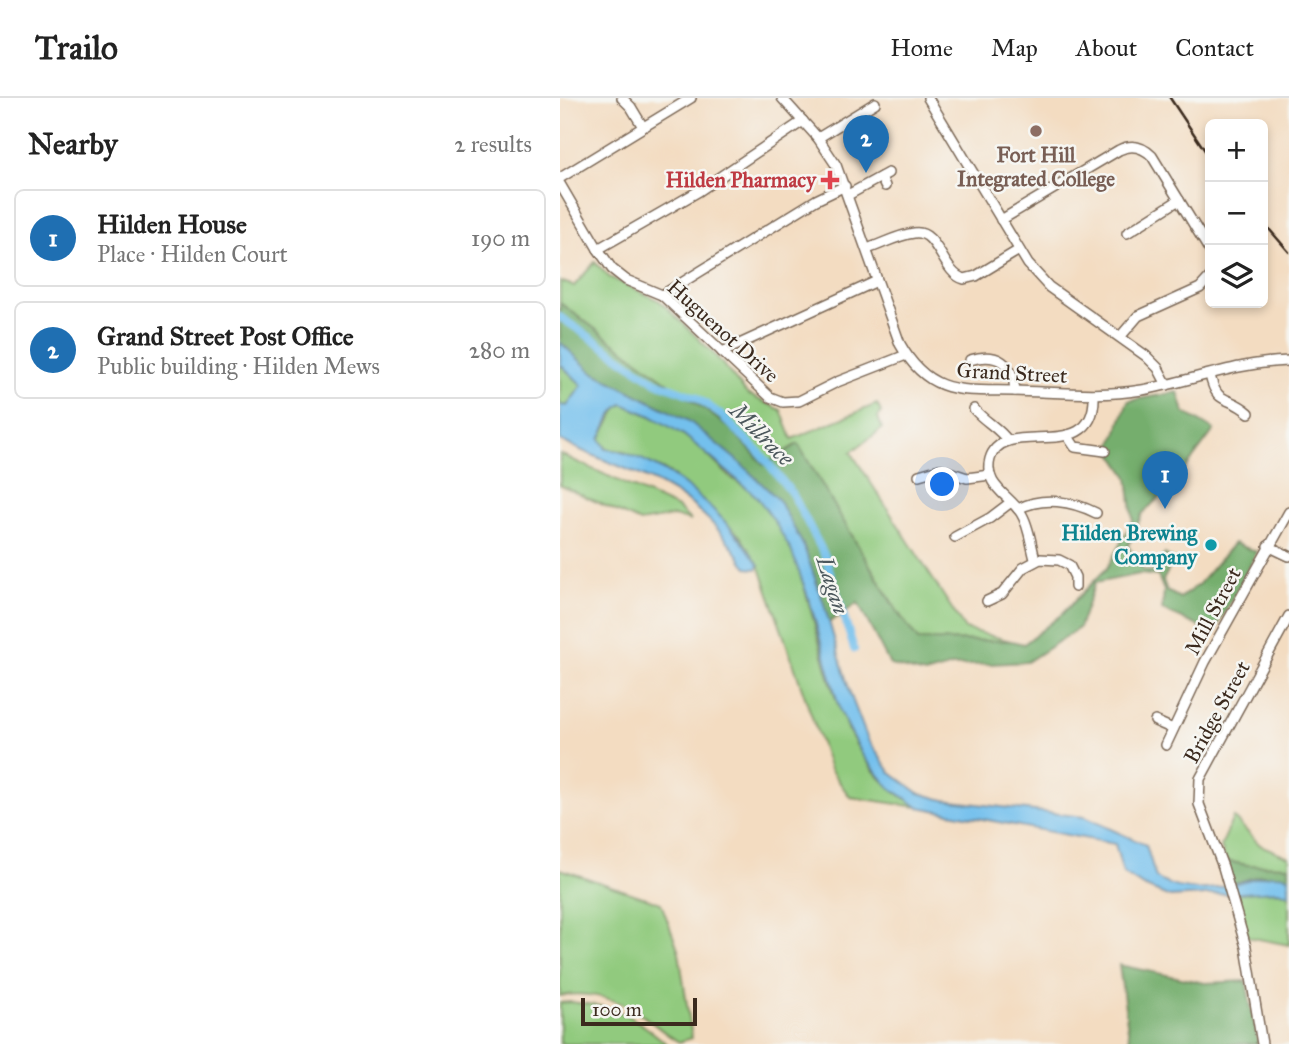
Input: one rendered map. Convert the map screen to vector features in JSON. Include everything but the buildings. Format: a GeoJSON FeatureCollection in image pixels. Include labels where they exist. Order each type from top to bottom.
{"type":"FeatureCollection","features":[{"type":"Feature","properties":{"kind":"street"},"geometry":{"type":"LineString","coordinates":[[622,98],[643,127]]}},
{"type":"Feature","properties":{"kind":"street"},"geometry":{"type":"LineString","coordinates":[[560,178],[691,98]]}},
{"type":"Feature","properties":{"kind":"street","name":"Grand Street"},"geometry":{"type":"LineString","coordinates":[[782,98],[830,155],[847,191],[900,344],[921,373],[938,384],[970,391],[1094,394],[1139,390],[1265,362],[1289,361]]}},
{"type":"Feature","properties":{"kind":"street"},"geometry":{"type":"LineString","coordinates":[[928,98],[1018,250],[1043,282],[1153,361],[1167,385]]}},
{"type":"Feature","properties":{"kind":"street"},"geometry":{"type":"LineString","coordinates":[[818,138],[875,103]]}},
{"type":"Feature","properties":{"kind":"street"},"geometry":{"type":"LineString","coordinates":[[597,249],[699,191],[803,121]]}},
{"type":"Feature","properties":{"kind":"street"},"geometry":{"type":"LineString","coordinates":[[1001,220],[1126,147],[1139,148],[1152,156],[1206,245]]}},
{"type":"Feature","properties":{"kind":"street"},"geometry":{"type":"LineString","coordinates":[[662,295],[816,200],[847,191],[884,175],[885,186]]}},
{"type":"Feature","properties":{"kind":"street","name":"Huguenot Drive"},"geometry":{"type":"LineString","coordinates":[[560,184],[597,249],[618,275],[662,295],[770,397],[791,402],[808,397],[836,382],[906,355]]}},
{"type":"Feature","properties":{"kind":"street"},"geometry":{"type":"LineString","coordinates":[[1127,233],[1179,201]]}},
{"type":"Feature","properties":{"kind":"street"},"geometry":{"type":"LineString","coordinates":[[867,249],[912,233],[923,233],[932,240],[953,274],[964,279],[976,276],[1018,250]]}},
{"type":"Feature","properties":{"kind":"street"},"geometry":{"type":"LineString","coordinates":[[722,352],[877,281]]}},
{"type":"Feature","properties":{"kind":"street"},"geometry":{"type":"LineString","coordinates":[[1120,337],[1138,316],[1200,288],[1205,282]]}},
{"type":"Feature","properties":{"kind":"street"},"geometry":{"type":"LineString","coordinates":[[970,360],[986,356],[998,359],[1009,369],[1015,391]]}},
{"type":"Feature","properties":{"kind":"street"},"geometry":{"type":"LineString","coordinates":[[1210,375],[1214,391],[1219,397],[1235,402],[1249,413]]}},
{"type":"Feature","properties":{"kind":"street"},"geometry":{"type":"LineString","coordinates":[[1035,559],[1024,518],[999,491],[990,475],[992,453],[999,445],[1008,441],[1067,435],[1084,427],[1091,419],[1094,394]]}},
{"type":"Feature","properties":{"kind":"street"},"geometry":{"type":"LineString","coordinates":[[974,409],[988,424],[1003,433],[1008,441]]}},
{"type":"Feature","properties":{"kind":"street"},"geometry":{"type":"LineString","coordinates":[[1067,435],[1075,447],[1105,452]]}},
{"type":"Feature","properties":{"kind":"street"},"geometry":{"type":"LineString","coordinates":[[919,475],[940,469],[967,478],[990,475]]}},
{"type":"Feature","properties":{"kind":"street"},"geometry":{"type":"LineString","coordinates":[[955,537],[1015,506],[1035,502],[1053,501],[1080,506],[1096,513]]}},
{"type":"Feature","properties":{"kind":"street","name":"Mill Street"},"geometry":{"type":"LineString","coordinates":[[1166,745],[1205,662],[1289,512]]}},
{"type":"Feature","properties":{"kind":"street"},"geometry":{"type":"LineString","coordinates":[[1269,545],[1289,556]]}},
{"type":"Feature","properties":{"kind":"street"},"geometry":{"type":"LineString","coordinates":[[987,601],[1002,594],[1017,574],[1035,559],[1065,562],[1073,571],[1074,587]]}},
{"type":"Feature","properties":{"kind":"street","name":"Bridge Street"},"geometry":{"type":"LineString","coordinates":[[1262,1044],[1242,930],[1223,867],[1199,804],[1200,779],[1289,616]]}},
{"type":"Feature","properties":{"kind":"street"},"geometry":{"type":"LineString","coordinates":[[1155,721],[1173,729]]}},
{"type":"Feature","properties":{"kind":"green space"},"geometry":{"type":"Polygon","coordinates":[[[595,262],[609,277],[660,301],[715,355],[747,394],[781,410],[792,439],[877,404],[881,412],[878,417],[882,429],[851,452],[965,629],[1011,641],[918,640],[898,612],[797,444],[764,465],[731,429],[560,303],[560,281],[574,286],[595,262]]]}},
{"type":"Feature","properties":{"kind":"green space"},"geometry":{"type":"Polygon","coordinates":[[[560,303],[731,429],[764,465],[798,444],[897,612],[918,640],[1011,641],[1024,644],[1062,614],[1107,568],[1133,520],[1128,477],[1110,450],[1128,401],[1178,392],[1184,412],[1214,430],[1176,481],[1142,514],[1128,546],[1143,570],[1152,572],[1165,554],[1174,560],[1163,580],[1167,591],[1180,598],[1199,584],[1234,543],[1257,552],[1214,633],[1162,610],[1164,591],[1158,576],[1140,574],[1095,583],[1079,628],[1027,662],[952,666],[925,674],[890,665],[858,603],[828,623],[804,547],[779,500],[739,462],[689,421],[592,372],[560,342],[560,303]]]}},
{"type":"Feature","properties":{"kind":"green space"},"geometry":{"type":"Polygon","coordinates":[[[560,364],[582,385],[567,406],[560,405],[560,364]]]}},
{"type":"Feature","properties":{"kind":"green space"},"geometry":{"type":"Polygon","coordinates":[[[623,404],[663,422],[685,436],[765,506],[792,552],[828,675],[851,736],[867,763],[888,786],[918,807],[850,797],[830,769],[759,565],[740,536],[669,472],[622,451],[607,449],[600,439],[618,407],[623,404]]]}},
{"type":"Feature","properties":{"kind":"green space"},"geometry":{"type":"Polygon","coordinates":[[[560,454],[678,508],[691,521],[674,516],[640,522],[560,485],[560,454]]]}},
{"type":"Feature","properties":{"kind":"green space"},"geometry":{"type":"Polygon","coordinates":[[[1233,817],[1260,845],[1289,857],[1289,866],[1247,865],[1226,861],[1221,847],[1233,817]]]}},
{"type":"Feature","properties":{"kind":"green space"},"geometry":{"type":"Polygon","coordinates":[[[1226,861],[1247,865],[1289,866],[1289,877],[1261,875],[1232,884],[1226,861]]]}},
{"type":"Feature","properties":{"kind":"green space"},"geometry":{"type":"Polygon","coordinates":[[[560,869],[661,903],[679,952],[692,1038],[679,1042],[636,1011],[613,1000],[586,995],[560,996],[560,869]]]}},
{"type":"Feature","properties":{"kind":"green space"},"geometry":{"type":"Polygon","coordinates":[[[1278,891],[1289,894],[1289,945],[1248,937],[1237,893],[1278,891]]]}},
{"type":"Feature","properties":{"kind":"green space"},"geometry":{"type":"Polygon","coordinates":[[[1119,965],[1205,983],[1246,981],[1258,1044],[1130,1044],[1119,965]]]}},
{"type":"Feature","properties":{"kind":"green space"},"geometry":{"type":"Polygon","coordinates":[[[569,1002],[622,1013],[667,1044],[560,1044],[560,1003],[569,1002]]]}},
{"type":"Feature","properties":{"kind":"water","name":"Lagan"},"geometry":{"type":"Polygon","coordinates":[[[560,342],[592,372],[689,421],[739,462],[779,500],[804,547],[851,696],[868,740],[891,773],[919,793],[944,800],[1084,817],[1146,845],[1156,878],[1176,887],[1208,889],[1277,875],[1289,877],[1289,894],[1278,891],[1170,897],[1143,886],[1123,873],[1115,844],[918,807],[889,787],[863,756],[840,711],[810,602],[791,550],[756,496],[684,435],[623,404],[612,415],[600,439],[606,449],[628,454],[651,464],[693,492],[746,546],[759,565],[757,569],[747,568],[710,521],[676,493],[560,440],[560,405],[567,406],[582,385],[560,364],[560,342]]]}},
{"type":"Feature","properties":{"kind":"waterway","name":"Millrace"},"geometry":{"type":"LineString","coordinates":[[560,317],[656,382],[696,397],[721,415],[761,454],[793,495],[825,556],[854,649]]}},
{"type":"Feature","properties":{"kind":"railway"},"geometry":{"type":"LineString","coordinates":[[1170,98],[1205,150]]}},
{"type":"Feature","properties":{"kind":"railway"},"geometry":{"type":"LineString","coordinates":[[1268,228],[1289,252]]}},
{"type":"Feature","properties":{"kind":"place","name":"Fort Hill Integrated College"},"geometry":{"type":"Point","coordinates":[1036,131]}},
{"type":"Feature","properties":{"kind":"place","name":"Grand Street Post Office"},"geometry":{"type":"Point","coordinates":[866,173]}},
{"type":"Feature","properties":{"kind":"place","name":"Hilden Pharmacy"},"geometry":{"type":"Point","coordinates":[830,180]}},
{"type":"Feature","properties":{"kind":"place","name":"Hilden House"},"geometry":{"type":"Point","coordinates":[1165,509]}},
{"type":"Feature","properties":{"kind":"place","name":"Hilden Brewing Company"},"geometry":{"type":"Point","coordinates":[1211,545]}}]}
